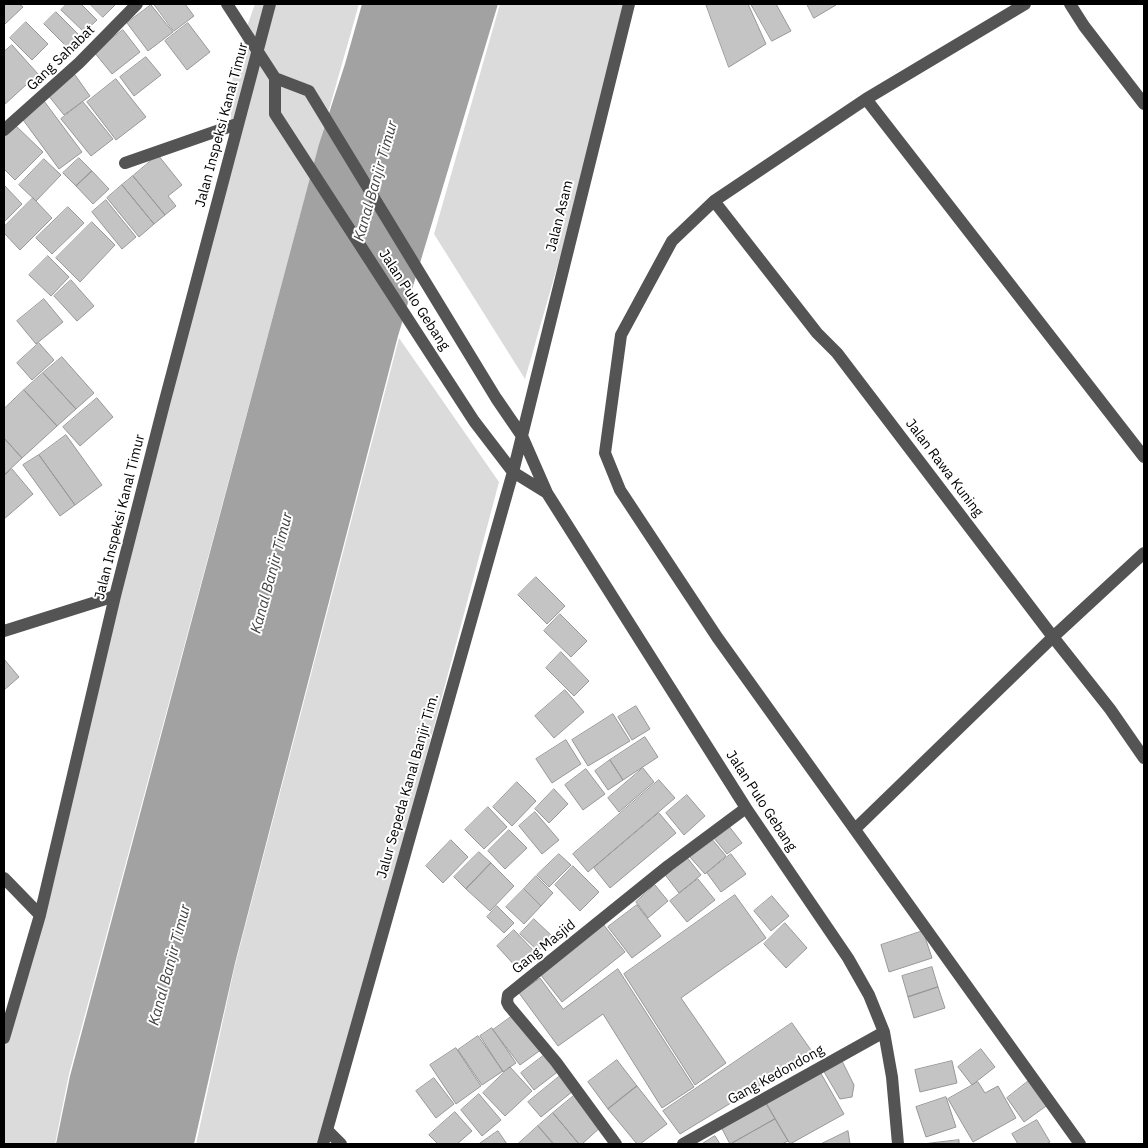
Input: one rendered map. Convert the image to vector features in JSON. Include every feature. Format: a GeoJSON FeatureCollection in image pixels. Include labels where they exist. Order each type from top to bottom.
{"type":"FeatureCollection","features":[{"type":"Feature","properties":{"kind":"street","name":"Gang Sahabat"},"geometry":{"type":"LineString","coordinates":[[4,130],[79,63],[137,4]]}},
{"type":"Feature","properties":{"kind":"street"},"geometry":{"type":"LineString","coordinates":[[227,4],[275,78]]}},
{"type":"Feature","properties":{"kind":"street","name":"Jalan Inspeksi Kanal Timur"},"geometry":{"type":"LineString","coordinates":[[4,1038],[40,915],[115,596],[237,124],[270,4]]}},
{"type":"Feature","properties":{"kind":"street","name":"Jalan Asam"},"geometry":{"type":"LineString","coordinates":[[522,436],[629,4]]}},
{"type":"Feature","properties":{"kind":"street"},"geometry":{"type":"LineString","coordinates":[[1024,4],[866,99],[714,201],[672,241],[621,335],[605,453],[620,490],[717,637],[1080,1144]]}},
{"type":"Feature","properties":{"kind":"street"},"geometry":{"type":"LineString","coordinates":[[1070,4],[1084,26],[1144,104]]}},
{"type":"Feature","properties":{"kind":"street","name":"Jalan Pulo Gebang"},"geometry":{"type":"LineString","coordinates":[[547,494],[513,472],[474,421],[275,114],[275,78],[309,91],[496,398],[522,436],[547,494],[746,808],[848,958],[869,995],[884,1032],[892,1077],[898,1144]]}},
{"type":"Feature","properties":{"kind":"street"},"geometry":{"type":"LineString","coordinates":[[866,99],[1144,457]]}},
{"type":"Feature","properties":{"kind":"street"},"geometry":{"type":"LineString","coordinates":[[124,163],[237,124]]}},
{"type":"Feature","properties":{"kind":"street","name":"Jalan Rawa Kuning"},"geometry":{"type":"LineString","coordinates":[[714,201],[818,333],[838,353],[1053,637],[1110,708],[1144,758]]}},
{"type":"Feature","properties":{"kind":"street","name":"Jalur Sepeda Kanal Banjir Tim."},"geometry":{"type":"LineString","coordinates":[[323,1144],[522,436]]}},
{"type":"Feature","properties":{"kind":"street"},"geometry":{"type":"LineString","coordinates":[[855,829],[1053,637],[1144,553]]}},
{"type":"Feature","properties":{"kind":"street"},"geometry":{"type":"LineString","coordinates":[[4,631],[115,596]]}},
{"type":"Feature","properties":{"kind":"street","name":"Gang Masjid"},"geometry":{"type":"LineString","coordinates":[[616,1144],[556,1062],[509,1006],[507,1002],[508,995],[668,866],[746,808]]}},
{"type":"Feature","properties":{"kind":"street"},"geometry":{"type":"LineString","coordinates":[[4,878],[40,915]]}},
{"type":"Feature","properties":{"kind":"street","name":"Gang Kedondong"},"geometry":{"type":"LineString","coordinates":[[683,1144],[884,1032]]}},
{"type":"Feature","properties":{"kind":"street"},"geometry":{"type":"LineString","coordinates":[[328,1130],[341,1144]]}},
{"type":"Feature","properties":{"kind":"shaded area"},"geometry":{"type":"Polygon","coordinates":[[[255,4],[359,4],[319,145],[69,1074],[55,1144],[4,1144],[4,1040],[230,140],[233,66],[255,4]]]}},
{"type":"Feature","properties":{"kind":"shaded area"},"geometry":{"type":"Polygon","coordinates":[[[500,4],[629,4],[593,142],[525,379],[434,234],[500,4]]]}},
{"type":"Feature","properties":{"kind":"shaded area"},"geometry":{"type":"Polygon","coordinates":[[[399,338],[499,482],[323,1144],[196,1144],[235,965],[399,338]]]}},
{"type":"Feature","properties":{"kind":"water","name":"Kanal Banjir Timur"},"geometry":{"type":"Polygon","coordinates":[[[362,4],[498,4],[398,336],[235,963],[194,1144],[56,1144],[70,1076],[319,144],[362,4]]]}},
{"type":"Feature","properties":{"kind":"building"},"geometry":{"type":"Polygon","coordinates":[[[4,4],[19,4],[23,7],[5,24],[4,22],[4,4]]]}},
{"type":"Feature","properties":{"kind":"building"},"geometry":{"type":"Polygon","coordinates":[[[67,4],[81,4],[97,20],[84,32],[61,10],[67,4]]]}},
{"type":"Feature","properties":{"kind":"building"},"geometry":{"type":"Polygon","coordinates":[[[90,4],[116,4],[103,17],[90,4]]]}},
{"type":"Feature","properties":{"kind":"building"},"geometry":{"type":"Polygon","coordinates":[[[154,4],[185,4],[194,16],[174,31],[154,4]]]}},
{"type":"Feature","properties":{"kind":"building"},"geometry":{"type":"Polygon","coordinates":[[[706,4],[748,4],[766,44],[729,67],[706,4]]]}},
{"type":"Feature","properties":{"kind":"building"},"geometry":{"type":"Polygon","coordinates":[[[751,4],[776,4],[791,31],[772,41],[751,4]]]}},
{"type":"Feature","properties":{"kind":"building"},"geometry":{"type":"Polygon","coordinates":[[[807,4],[836,4],[836,5],[814,18],[807,4]]]}},
{"type":"Feature","properties":{"kind":"building"},"geometry":{"type":"Polygon","coordinates":[[[151,5],[173,32],[148,51],[127,23],[151,5]]]}},
{"type":"Feature","properties":{"kind":"building"},"geometry":{"type":"Polygon","coordinates":[[[56,12],[80,36],[68,48],[44,24],[56,12]]]}},
{"type":"Feature","properties":{"kind":"building"},"geometry":{"type":"Polygon","coordinates":[[[26,22],[48,44],[32,60],[10,38],[26,22]]]}},
{"type":"Feature","properties":{"kind":"building"},"geometry":{"type":"Polygon","coordinates":[[[188,23],[210,52],[187,70],[165,41],[188,23]]]}},
{"type":"Feature","properties":{"kind":"building"},"geometry":{"type":"Polygon","coordinates":[[[123,30],[140,52],[112,74],[94,52],[123,30]]]}},
{"type":"Feature","properties":{"kind":"building"},"geometry":{"type":"Polygon","coordinates":[[[12,45],[38,74],[4,105],[4,52],[12,45]]]}},
{"type":"Feature","properties":{"kind":"building"},"geometry":{"type":"Polygon","coordinates":[[[146,57],[161,75],[134,96],[120,77],[146,57]]]}},
{"type":"Feature","properties":{"kind":"building"},"geometry":{"type":"Polygon","coordinates":[[[75,75],[90,96],[64,115],[48,95],[75,75]]]}},
{"type":"Feature","properties":{"kind":"building"},"geometry":{"type":"Polygon","coordinates":[[[116,79],[146,117],[116,140],[87,102],[116,79]]]}},
{"type":"Feature","properties":{"kind":"building"},"geometry":{"type":"Polygon","coordinates":[[[44,101],[82,152],[59,169],[21,117],[44,101]]]}},
{"type":"Feature","properties":{"kind":"building"},"geometry":{"type":"Polygon","coordinates":[[[83,102],[113,139],[91,156],[61,119],[83,102]]]}},
{"type":"Feature","properties":{"kind":"building"},"geometry":{"type":"Polygon","coordinates":[[[14,124],[43,152],[15,180],[4,169],[4,134],[14,124]]]}},
{"type":"Feature","properties":{"kind":"building"},"geometry":{"type":"Polygon","coordinates":[[[158,155],[182,185],[168,196],[176,206],[165,215],[133,176],[158,155]]]}},
{"type":"Feature","properties":{"kind":"building"},"geometry":{"type":"Polygon","coordinates":[[[79,158],[92,171],[76,186],[63,173],[79,158]]]}},
{"type":"Feature","properties":{"kind":"building"},"geometry":{"type":"Polygon","coordinates":[[[44,159],[61,175],[36,201],[19,185],[44,159]]]}},
{"type":"Feature","properties":{"kind":"building"},"geometry":{"type":"Polygon","coordinates":[[[92,171],[109,189],[93,204],[76,186],[92,171]]]}},
{"type":"Feature","properties":{"kind":"building"},"geometry":{"type":"Polygon","coordinates":[[[133,176],[165,215],[154,224],[122,185],[133,176]]]}},
{"type":"Feature","properties":{"kind":"building"},"geometry":{"type":"Polygon","coordinates":[[[4,185],[22,204],[4,222],[4,185]]]}},
{"type":"Feature","properties":{"kind":"building"},"geometry":{"type":"Polygon","coordinates":[[[122,185],[154,224],[139,237],[107,198],[122,185]]]}},
{"type":"Feature","properties":{"kind":"building"},"geometry":{"type":"Polygon","coordinates":[[[33,198],[52,218],[20,250],[4,233],[4,227],[33,198]]]}},
{"type":"Feature","properties":{"kind":"building"},"geometry":{"type":"Polygon","coordinates":[[[106,200],[136,237],[122,249],[92,212],[106,200]]]}},
{"type":"Feature","properties":{"kind":"building"},"geometry":{"type":"Polygon","coordinates":[[[68,207],[84,223],[52,254],[36,238],[68,207]]]}},
{"type":"Feature","properties":{"kind":"building"},"geometry":{"type":"Polygon","coordinates":[[[92,222],[115,245],[80,282],[56,258],[92,222]]]}},
{"type":"Feature","properties":{"kind":"building"},"geometry":{"type":"Polygon","coordinates":[[[48,256],[69,277],[51,296],[29,275],[48,256]]]}},
{"type":"Feature","properties":{"kind":"building"},"geometry":{"type":"Polygon","coordinates":[[[71,280],[94,306],[77,321],[54,296],[71,280]]]}},
{"type":"Feature","properties":{"kind":"building"},"geometry":{"type":"Polygon","coordinates":[[[44,299],[63,322],[36,344],[17,321],[44,299]]]}},
{"type":"Feature","properties":{"kind":"building"},"geometry":{"type":"Polygon","coordinates":[[[39,343],[54,360],[32,380],[17,363],[39,343]]]}},
{"type":"Feature","properties":{"kind":"building"},"geometry":{"type":"Polygon","coordinates":[[[62,357],[94,393],[76,409],[43,373],[62,357]]]}},
{"type":"Feature","properties":{"kind":"building"},"geometry":{"type":"Polygon","coordinates":[[[43,373],[76,409],[57,426],[24,390],[43,373]]]}},
{"type":"Feature","properties":{"kind":"building"},"geometry":{"type":"Polygon","coordinates":[[[24,390],[57,426],[22,458],[4,438],[4,409],[24,390]]]}},
{"type":"Feature","properties":{"kind":"building"},"geometry":{"type":"Polygon","coordinates":[[[97,398],[113,417],[80,446],[63,427],[97,398]]]}},
{"type":"Feature","properties":{"kind":"building"},"geometry":{"type":"Polygon","coordinates":[[[66,435],[102,485],[75,505],[39,455],[66,435]]]}},
{"type":"Feature","properties":{"kind":"building"},"geometry":{"type":"Polygon","coordinates":[[[4,438],[22,458],[4,475],[4,438]]]}},
{"type":"Feature","properties":{"kind":"building"},"geometry":{"type":"Polygon","coordinates":[[[39,455],[75,505],[60,516],[23,465],[39,455]]]}},
{"type":"Feature","properties":{"kind":"building"},"geometry":{"type":"Polygon","coordinates":[[[12,469],[33,494],[4,519],[4,476],[12,469]]]}},
{"type":"Feature","properties":{"kind":"building"},"geometry":{"type":"Polygon","coordinates":[[[536,577],[565,606],[547,624],[518,595],[536,577]]]}},
{"type":"Feature","properties":{"kind":"building"},"geometry":{"type":"Polygon","coordinates":[[[560,614],[587,641],[571,657],[544,631],[560,614]]]}},
{"type":"Feature","properties":{"kind":"building"},"geometry":{"type":"Polygon","coordinates":[[[561,652],[589,681],[574,696],[546,668],[561,652]]]}},
{"type":"Feature","properties":{"kind":"building"},"geometry":{"type":"Polygon","coordinates":[[[4,659],[19,677],[4,690],[4,659]]]}},
{"type":"Feature","properties":{"kind":"building"},"geometry":{"type":"Polygon","coordinates":[[[565,690],[584,712],[554,738],[535,716],[565,690]]]}},
{"type":"Feature","properties":{"kind":"building"},"geometry":{"type":"Polygon","coordinates":[[[636,706],[650,729],[632,740],[618,717],[636,706]]]}},
{"type":"Feature","properties":{"kind":"building"},"geometry":{"type":"Polygon","coordinates":[[[613,714],[630,741],[588,766],[572,740],[613,714]]]}},
{"type":"Feature","properties":{"kind":"building"},"geometry":{"type":"Polygon","coordinates":[[[645,737],[658,757],[623,780],[610,760],[645,737]]]}},
{"type":"Feature","properties":{"kind":"building"},"geometry":{"type":"Polygon","coordinates":[[[566,740],[581,764],[552,783],[536,759],[566,740]]]}},
{"type":"Feature","properties":{"kind":"building"},"geometry":{"type":"Polygon","coordinates":[[[610,760],[623,780],[608,790],[595,771],[610,760]]]}},
{"type":"Feature","properties":{"kind":"building"},"geometry":{"type":"Polygon","coordinates":[[[643,768],[654,782],[619,812],[608,798],[643,768]]]}},
{"type":"Feature","properties":{"kind":"building"},"geometry":{"type":"Polygon","coordinates":[[[586,769],[605,794],[583,810],[565,785],[586,769]]]}},
{"type":"Feature","properties":{"kind":"building"},"geometry":{"type":"Polygon","coordinates":[[[659,780],[675,798],[588,872],[573,854],[659,780]]]}},
{"type":"Feature","properties":{"kind":"building"},"geometry":{"type":"Polygon","coordinates":[[[517,782],[536,801],[512,826],[493,807],[517,782]]]}},
{"type":"Feature","properties":{"kind":"building"},"geometry":{"type":"Polygon","coordinates":[[[554,789],[568,804],[549,823],[535,809],[554,789]]]}},
{"type":"Feature","properties":{"kind":"building"},"geometry":{"type":"Polygon","coordinates":[[[687,795],[705,816],[684,835],[666,813],[687,795]]]}},
{"type":"Feature","properties":{"kind":"building"},"geometry":{"type":"Polygon","coordinates":[[[488,807],[507,827],[484,849],[465,830],[488,807]]]}},
{"type":"Feature","properties":{"kind":"building"},"geometry":{"type":"Polygon","coordinates":[[[535,812],[559,840],[542,854],[519,826],[535,812]]]}},
{"type":"Feature","properties":{"kind":"building"},"geometry":{"type":"Polygon","coordinates":[[[659,813],[676,833],[610,888],[594,868],[659,813]]]}},
{"type":"Feature","properties":{"kind":"building"},"geometry":{"type":"Polygon","coordinates":[[[728,825],[742,843],[727,854],[713,837],[728,825]]]}},
{"type":"Feature","properties":{"kind":"building"},"geometry":{"type":"Polygon","coordinates":[[[509,830],[527,848],[505,869],[488,851],[509,830]]]}},
{"type":"Feature","properties":{"kind":"building"},"geometry":{"type":"Polygon","coordinates":[[[711,838],[726,856],[705,874],[689,856],[711,838]]]}},
{"type":"Feature","properties":{"kind":"building"},"geometry":{"type":"Polygon","coordinates":[[[451,840],[468,857],[443,883],[426,866],[451,840]]]}},
{"type":"Feature","properties":{"kind":"building"},"geometry":{"type":"Polygon","coordinates":[[[479,852],[491,863],[466,889],[454,877],[479,852]]]}},
{"type":"Feature","properties":{"kind":"building"},"geometry":{"type":"Polygon","coordinates":[[[559,854],[571,865],[549,887],[537,875],[559,854]]]}},
{"type":"Feature","properties":{"kind":"building"},"geometry":{"type":"Polygon","coordinates":[[[731,854],[746,874],[721,892],[707,873],[731,854]]]}},
{"type":"Feature","properties":{"kind":"building"},"geometry":{"type":"Polygon","coordinates":[[[685,855],[701,875],[679,893],[663,872],[685,855]]]}},
{"type":"Feature","properties":{"kind":"building"},"geometry":{"type":"Polygon","coordinates":[[[491,863],[514,886],[490,911],[466,889],[491,863]]]}},
{"type":"Feature","properties":{"kind":"building"},"geometry":{"type":"Polygon","coordinates":[[[573,866],[599,892],[580,911],[555,885],[573,866]]]}},
{"type":"Feature","properties":{"kind":"building"},"geometry":{"type":"Polygon","coordinates":[[[536,876],[553,893],[541,906],[524,889],[536,876]]]}},
{"type":"Feature","properties":{"kind":"building"},"geometry":{"type":"Polygon","coordinates":[[[698,879],[715,900],[687,922],[670,901],[698,879]]]}},
{"type":"Feature","properties":{"kind":"building"},"geometry":{"type":"Polygon","coordinates":[[[655,885],[668,901],[648,918],[636,902],[655,885]]]}},
{"type":"Feature","properties":{"kind":"building"},"geometry":{"type":"Polygon","coordinates":[[[524,889],[541,906],[524,924],[506,907],[524,889]]]}},
{"type":"Feature","properties":{"kind":"building"},"geometry":{"type":"Polygon","coordinates":[[[735,895],[766,938],[681,998],[726,1063],[695,1085],[624,974],[735,895]]]}},
{"type":"Feature","properties":{"kind":"building"},"geometry":{"type":"Polygon","coordinates":[[[772,896],[789,916],[771,931],[754,911],[772,896]]]}},
{"type":"Feature","properties":{"kind":"building"},"geometry":{"type":"Polygon","coordinates":[[[637,905],[661,936],[632,958],[608,927],[637,905]]]}},
{"type":"Feature","properties":{"kind":"building"},"geometry":{"type":"Polygon","coordinates":[[[497,906],[514,923],[504,933],[487,917],[497,906]]]}},
{"type":"Feature","properties":{"kind":"building"},"geometry":{"type":"Polygon","coordinates":[[[534,919],[552,936],[538,951],[520,934],[534,919]]]}},
{"type":"Feature","properties":{"kind":"building"},"geometry":{"type":"Polygon","coordinates":[[[785,923],[807,948],[786,968],[764,944],[785,923]]]}},
{"type":"Feature","properties":{"kind":"building"},"geometry":{"type":"Polygon","coordinates":[[[603,924],[625,952],[562,1002],[540,974],[603,924]]]}},
{"type":"Feature","properties":{"kind":"building"},"geometry":{"type":"Polygon","coordinates":[[[514,930],[534,951],[517,968],[497,946],[514,930]]]}},
{"type":"Feature","properties":{"kind":"building"},"geometry":{"type":"Polygon","coordinates":[[[923,931],[932,958],[889,972],[881,945],[923,931]]]}},
{"type":"Feature","properties":{"kind":"building"},"geometry":{"type":"Polygon","coordinates":[[[932,967],[938,987],[908,997],[902,976],[932,967]]]}},
{"type":"Feature","properties":{"kind":"building"},"geometry":{"type":"Polygon","coordinates":[[[618,969],[694,1087],[662,1108],[603,1014],[558,1046],[519,993],[540,978],[563,1009],[618,969]]]}},
{"type":"Feature","properties":{"kind":"building"},"geometry":{"type":"Polygon","coordinates":[[[938,987],[945,1008],[914,1018],[908,997],[938,987]]]}},
{"type":"Feature","properties":{"kind":"building"},"geometry":{"type":"Polygon","coordinates":[[[515,1014],[542,1049],[520,1065],[493,1030],[515,1014]]]}},
{"type":"Feature","properties":{"kind":"building"},"geometry":{"type":"Polygon","coordinates":[[[792,1023],[813,1053],[680,1134],[663,1111],[792,1023]]]}},
{"type":"Feature","properties":{"kind":"building"},"geometry":{"type":"Polygon","coordinates":[[[492,1028],[516,1063],[503,1072],[480,1036],[492,1028]]]}},
{"type":"Feature","properties":{"kind":"building"},"geometry":{"type":"Polygon","coordinates":[[[478,1036],[503,1071],[482,1085],[458,1050],[478,1036]]]}},
{"type":"Feature","properties":{"kind":"building"},"geometry":{"type":"Polygon","coordinates":[[[456,1048],[481,1086],[456,1104],[430,1065],[456,1048]]]}},
{"type":"Feature","properties":{"kind":"building"},"geometry":{"type":"Polygon","coordinates":[[[981,1049],[995,1067],[972,1085],[958,1067],[981,1049]]]}},
{"type":"Feature","properties":{"kind":"building"},"geometry":{"type":"Polygon","coordinates":[[[547,1053],[560,1070],[534,1090],[521,1073],[547,1053]]]}},
{"type":"Feature","properties":{"kind":"building"},"geometry":{"type":"Polygon","coordinates":[[[617,1060],[637,1086],[608,1109],[588,1082],[617,1060]]]}},
{"type":"Feature","properties":{"kind":"building"},"geometry":{"type":"Polygon","coordinates":[[[842,1061],[854,1085],[852,1097],[840,1099],[823,1070],[842,1061]]]}},
{"type":"Feature","properties":{"kind":"building"},"geometry":{"type":"Polygon","coordinates":[[[952,1061],[957,1083],[920,1092],[915,1070],[952,1061]]]}},
{"type":"Feature","properties":{"kind":"building"},"geometry":{"type":"Polygon","coordinates":[[[510,1067],[532,1091],[505,1116],[483,1093],[510,1067]]]}},
{"type":"Feature","properties":{"kind":"building"},"geometry":{"type":"Polygon","coordinates":[[[819,1070],[844,1114],[790,1144],[765,1101],[819,1070]]]}},
{"type":"Feature","properties":{"kind":"building"},"geometry":{"type":"Polygon","coordinates":[[[560,1076],[573,1091],[541,1117],[528,1102],[560,1076]]]}},
{"type":"Feature","properties":{"kind":"building"},"geometry":{"type":"Polygon","coordinates":[[[434,1078],[454,1104],[436,1118],[416,1091],[434,1078]]]}},
{"type":"Feature","properties":{"kind":"building"},"geometry":{"type":"Polygon","coordinates":[[[1031,1079],[1049,1104],[1024,1122],[1007,1098],[1031,1079]]]}},
{"type":"Feature","properties":{"kind":"building"},"geometry":{"type":"Polygon","coordinates":[[[978,1082],[985,1093],[998,1086],[1016,1118],[973,1142],[948,1099],[978,1082]]]}},
{"type":"Feature","properties":{"kind":"building"},"geometry":{"type":"Polygon","coordinates":[[[637,1086],[667,1124],[640,1144],[637,1144],[608,1109],[637,1086]]]}},
{"type":"Feature","properties":{"kind":"building"},"geometry":{"type":"Polygon","coordinates":[[[479,1094],[501,1120],[482,1136],[461,1110],[479,1094]]]}},
{"type":"Feature","properties":{"kind":"building"},"geometry":{"type":"Polygon","coordinates":[[[576,1094],[602,1126],[582,1144],[579,1144],[553,1113],[576,1094]]]}},
{"type":"Feature","properties":{"kind":"building"},"geometry":{"type":"Polygon","coordinates":[[[946,1097],[956,1127],[926,1137],[916,1107],[946,1097]]]}},
{"type":"Feature","properties":{"kind":"building"},"geometry":{"type":"Polygon","coordinates":[[[764,1100],[775,1119],[730,1144],[720,1125],[764,1100]]]}},
{"type":"Feature","properties":{"kind":"building"},"geometry":{"type":"Polygon","coordinates":[[[455,1112],[472,1131],[457,1144],[438,1144],[429,1135],[455,1112]]]}},
{"type":"Feature","properties":{"kind":"building"},"geometry":{"type":"Polygon","coordinates":[[[553,1113],[579,1144],[554,1144],[538,1126],[553,1113]]]}},
{"type":"Feature","properties":{"kind":"building"},"geometry":{"type":"Polygon","coordinates":[[[775,1119],[788,1141],[782,1144],[731,1144],[775,1119]]]}},
{"type":"Feature","properties":{"kind":"building"},"geometry":{"type":"Polygon","coordinates":[[[1037,1120],[1050,1142],[1046,1144],[1018,1144],[1012,1134],[1037,1120]]]}},
{"type":"Feature","properties":{"kind":"building"},"geometry":{"type":"Polygon","coordinates":[[[538,1126],[553,1144],[518,1144],[538,1126]]]}},
{"type":"Feature","properties":{"kind":"building"},"geometry":{"type":"Polygon","coordinates":[[[498,1131],[507,1144],[479,1144],[498,1131]]]}},
{"type":"Feature","properties":{"kind":"building"},"geometry":{"type":"Polygon","coordinates":[[[848,1131],[850,1144],[821,1144],[848,1131]]]}},
{"type":"Feature","properties":{"kind":"building"},"geometry":{"type":"Polygon","coordinates":[[[715,1136],[720,1144],[702,1144],[715,1136]]]}},
{"type":"Feature","properties":{"kind":"building"},"geometry":{"type":"Polygon","coordinates":[[[959,1140],[959,1144],[923,1144],[959,1140]]]}}]}
